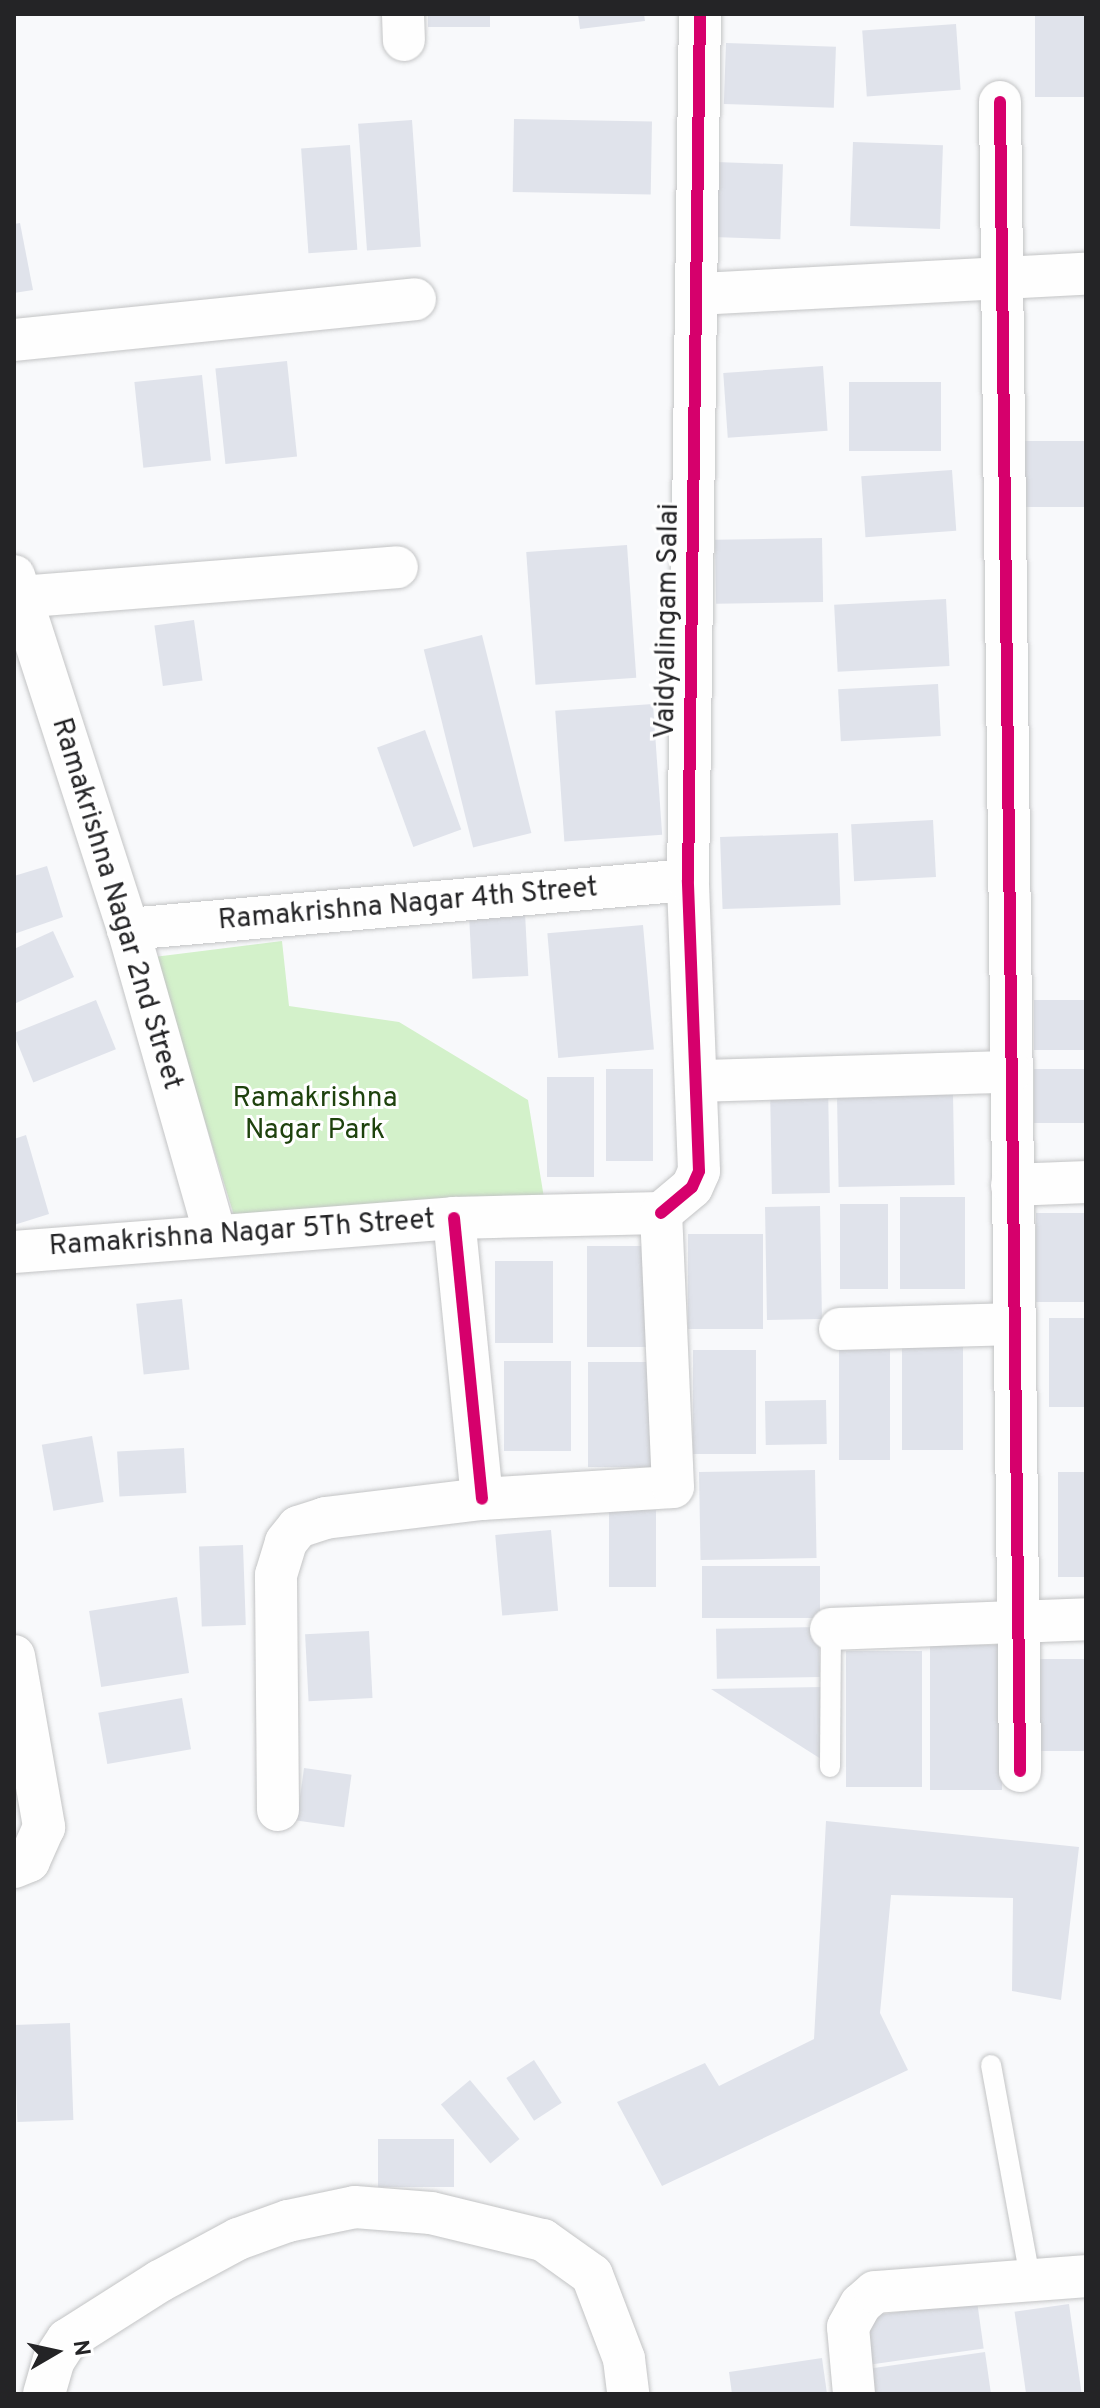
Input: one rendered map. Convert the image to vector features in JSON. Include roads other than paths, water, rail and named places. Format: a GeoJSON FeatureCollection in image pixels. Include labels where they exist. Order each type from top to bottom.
{"type":"FeatureCollection","features":[{"type":"Feature","properties":{"kind":"street","name":"Vaidyalingam Salai"},"geometry":{"type":"LineString","coordinates":[[661,1213],[692,1187],[699,1171],[699,1081],[688,880],[700,14]]}},
{"type":"Feature","properties":{"kind":"street"},"geometry":{"type":"LineString","coordinates":[[1000,102],[999,279],[1020,1771]]}},
{"type":"Feature","properties":{"kind":"street"},"geometry":{"type":"LineString","coordinates":[[698,294],[1086,274]]}},
{"type":"Feature","properties":{"kind":"street"},"geometry":{"type":"LineString","coordinates":[[14,340],[415,299]]}},
{"type":"Feature","properties":{"kind":"street"},"geometry":{"type":"LineString","coordinates":[[16,586],[397,567]]}},
{"type":"Feature","properties":{"kind":"street","name":"Ramakrishna Nagar 2nd Street"},"geometry":{"type":"LineString","coordinates":[[16,586],[128,929],[215,1234]]}},
{"type":"Feature","properties":{"kind":"street","name":"Ramakrishna Nagar 4th Street"},"geometry":{"type":"LineString","coordinates":[[128,929],[688,880]]}},
{"type":"Feature","properties":{"kind":"street"},"geometry":{"type":"LineString","coordinates":[[699,1081],[1011,1072]]}},
{"type":"Feature","properties":{"kind":"street"},"geometry":{"type":"LineString","coordinates":[[1012,1185],[1086,1182]]}},
{"type":"Feature","properties":{"kind":"street"},"geometry":{"type":"LineString","coordinates":[[278,1810],[276,1575],[286,1542],[298,1527],[325,1518],[482,1499],[673,1487],[661,1213]]}},
{"type":"Feature","properties":{"kind":"street","name":"Ramakrishna Nagar 5Th Street"},"geometry":{"type":"LineString","coordinates":[[14,1252],[215,1234],[454,1218],[661,1213]]}},
{"type":"Feature","properties":{"kind":"street"},"geometry":{"type":"LineString","coordinates":[[454,1218],[482,1499]]}},
{"type":"Feature","properties":{"kind":"street"},"geometry":{"type":"LineString","coordinates":[[840,1329],[1014,1324]]}},
{"type":"Feature","properties":{"kind":"street"},"geometry":{"type":"LineString","coordinates":[[831,1629],[1018,1618],[1086,1619]]}},
{"type":"Feature","properties":{"kind":"street"},"geometry":{"type":"LineString","coordinates":[[14,1656],[44,1827],[29,1861],[14,1867]]}},
{"type":"Feature","properties":{"kind":"street"},"geometry":{"type":"LineString","coordinates":[[44,2394],[54,2360],[67,2340],[160,2281],[238,2239],[288,2221],[355,2207],[431,2213],[543,2240],[592,2275],[624,2359],[628,2394]]}},
{"type":"Feature","properties":{"kind":"street"},"geometry":{"type":"LineString","coordinates":[[854,2394],[848,2327],[861,2304],[875,2292],[1086,2276]]}},
{"type":"Feature","properties":{"kind":"lane"},"geometry":{"type":"LineString","coordinates":[[830,1767],[831,1629]]}},
{"type":"Feature","properties":{"kind":"lane"},"geometry":{"type":"LineString","coordinates":[[991,2065],[1030,2278]]}},
{"type":"Feature","properties":{"kind":"park label","name":"Ramakrishna Nagar Park"},"geometry":{"type":"Point","coordinates":[315,1115]}}]}
